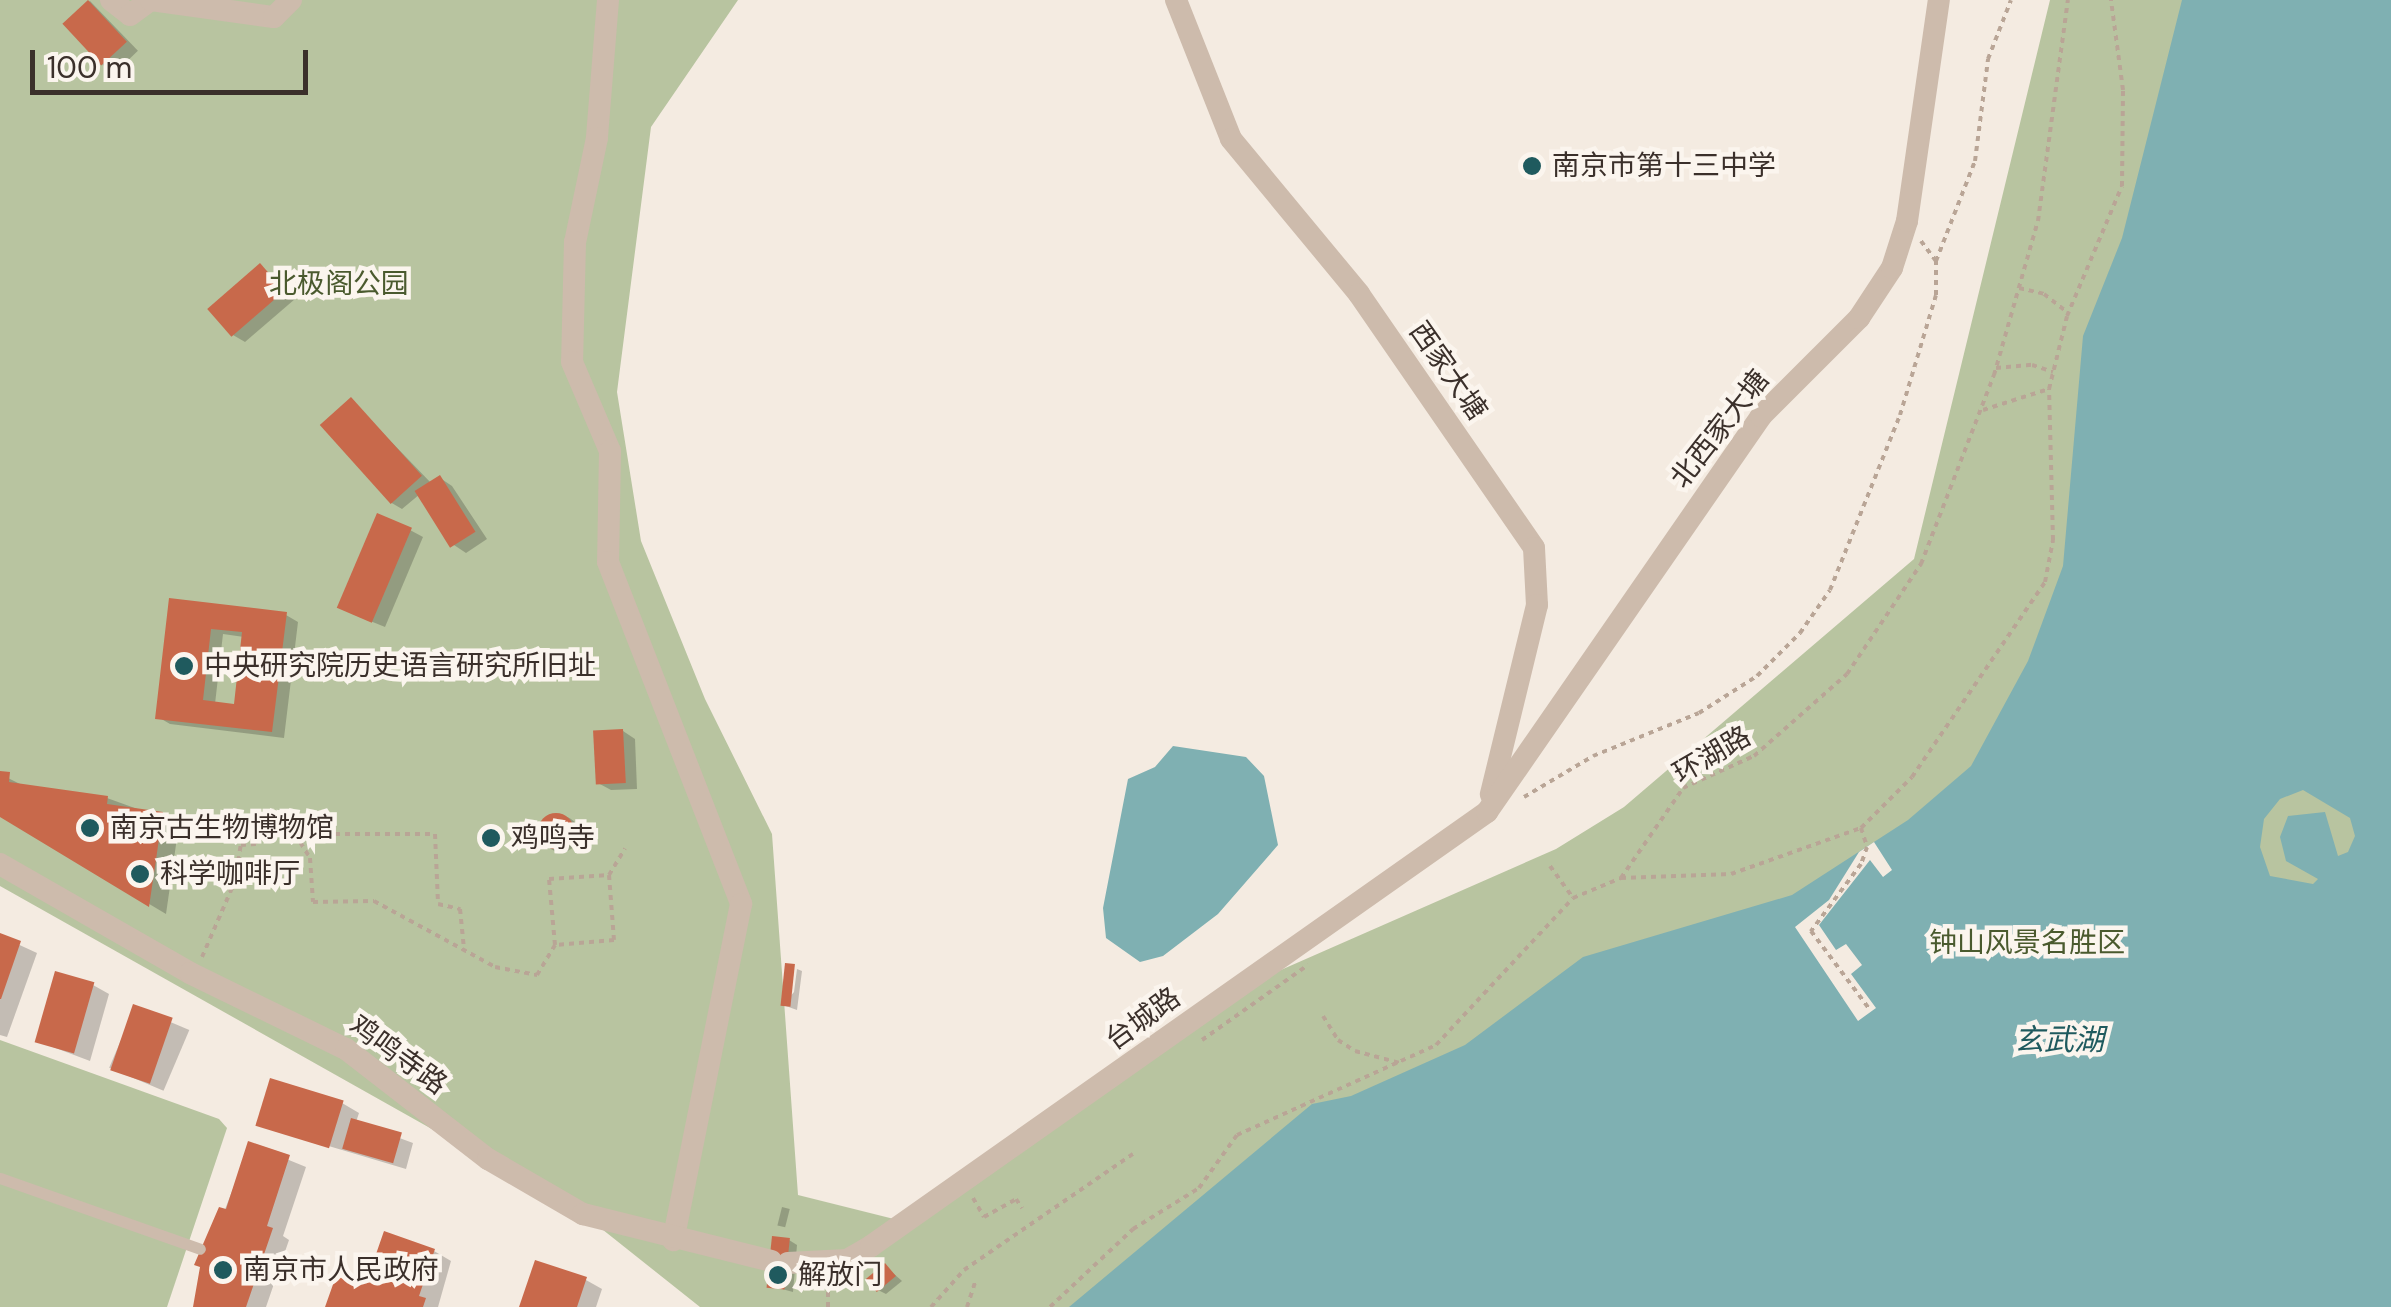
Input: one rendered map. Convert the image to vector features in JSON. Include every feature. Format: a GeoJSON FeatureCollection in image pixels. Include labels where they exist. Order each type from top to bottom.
{"type":"FeatureCollection","features":[{"type":"Feature","properties":{"kind":"street"},"geometry":{"type":"LineString","coordinates":[[110,0],[130,16],[151,0],[274,17],[291,0]]}},
{"type":"Feature","properties":{"kind":"street"},"geometry":{"type":"LineString","coordinates":[[608,0],[597,138],[575,242],[572,362],[610,450],[608,562],[741,904],[672,1240]]}},
{"type":"Feature","properties":{"kind":"street","name":"西家大塘"},"geometry":{"type":"LineString","coordinates":[[1176,0],[1231,139],[1359,294],[1534,548],[1538,606],[1487,812]]}},
{"type":"Feature","properties":{"kind":"street","name":"北西家大塘"},"geometry":{"type":"LineString","coordinates":[[1487,812],[1762,416],[1859,318],[1892,268],[1907,221],[1939,0]]}},
{"type":"Feature","properties":{"kind":"street","name":"台城路"},"geometry":{"type":"LineString","coordinates":[[828,1271],[906,1222],[1487,812]]}},
{"type":"Feature","properties":{"kind":"street","name":"鸡鸣寺路"},"geometry":{"type":"LineString","coordinates":[[0,864],[190,973],[346,1049],[488,1160],[583,1214],[672,1240],[828,1271]]}},
{"type":"Feature","properties":{"kind":"lane"},"geometry":{"type":"LineString","coordinates":[[0,1178],[200,1249]]}},
{"type":"Feature","properties":{"kind":"path"},"geometry":{"type":"LineString","coordinates":[[1936,261],[1975,160],[1988,59],[2011,0]]}},
{"type":"Feature","properties":{"kind":"path","name":"环湖路"},"geometry":{"type":"LineString","coordinates":[[1621,878],[1683,788],[1754,756],[1847,674],[1921,564],[1996,368],[2038,221],[2068,0]]}},
{"type":"Feature","properties":{"kind":"path"},"geometry":{"type":"LineString","coordinates":[[1050,1307],[1133,1229],[1199,1188],[1237,1135],[1436,1045],[1573,898],[1621,878],[1732,874],[1861,828],[1912,777],[2045,582],[2053,540],[2050,389],[2068,313],[2122,186],[2122,90],[2111,0]]}},
{"type":"Feature","properties":{"kind":"path"},"geometry":{"type":"LineString","coordinates":[[2019,288],[2044,294],[2068,313]]}},
{"type":"Feature","properties":{"kind":"path"},"geometry":{"type":"LineString","coordinates":[[1996,368],[2032,364],[2054,372]]}},
{"type":"Feature","properties":{"kind":"path"},"geometry":{"type":"LineString","coordinates":[[1980,410],[2050,389]]}},
{"type":"Feature","properties":{"kind":"path"},"geometry":{"type":"LineString","coordinates":[[1861,828],[1865,856],[1810,931],[1870,1010]]}},
{"type":"Feature","properties":{"kind":"path"},"geometry":{"type":"LineString","coordinates":[[295,834],[310,858],[313,902],[374,902],[495,966],[537,975],[555,944],[550,879],[609,875]]}},
{"type":"Feature","properties":{"kind":"path"},"geometry":{"type":"LineString","coordinates":[[190,973],[206,953],[234,881],[235,857],[241,845],[256,844],[254,836],[435,834],[438,904],[460,909],[464,949]]}},
{"type":"Feature","properties":{"kind":"path"},"geometry":{"type":"LineString","coordinates":[[555,944],[614,940],[609,875],[625,848]]}},
{"type":"Feature","properties":{"kind":"path"},"geometry":{"type":"LineString","coordinates":[[1550,866],[1573,898]]}},
{"type":"Feature","properties":{"kind":"path"},"geometry":{"type":"LineString","coordinates":[[1323,1016],[1338,1040],[1355,1051],[1401,1064]]}},
{"type":"Feature","properties":{"kind":"path"},"geometry":{"type":"LineString","coordinates":[[931,1307],[964,1270],[1133,1154]]}},
{"type":"Feature","properties":{"kind":"path"},"geometry":{"type":"LineString","coordinates":[[973,1198],[984,1217],[1016,1199],[1022,1208]]}},
{"type":"Feature","properties":{"kind":"path"},"geometry":{"type":"LineString","coordinates":[[828,1271],[828,1307]]}},
{"type":"Feature","properties":{"kind":"path"},"geometry":{"type":"LineString","coordinates":[[967,1307],[975,1282]]}},
{"type":"Feature","properties":{"kind":"green space","name":"钟山风景名胜区"},"geometry":{"type":"Polygon","coordinates":[[[0,0],[738,0],[651,127],[617,392],[641,541],[705,699],[772,834],[798,1195],[906,1222],[1192,1009],[1556,849],[1624,807],[1914,559],[2050,0],[2391,0],[2391,1307],[700,1307],[583,1214],[0,886],[0,0]]]}},
{"type":"Feature","properties":{"kind":"green space"},"geometry":{"type":"Polygon","coordinates":[[[0,1040],[219,1119],[227,1128],[167,1307],[0,1307],[0,1040]]]}},
{"type":"Feature","properties":{"kind":"water","name":"玄武湖"},"geometry":{"type":"Polygon","coordinates":[[[2182,0],[2391,0],[2391,1307],[1069,1307],[1312,1104],[1351,1096],[1465,1045],[1583,957],[1792,895],[1908,820],[1971,766],[2028,661],[2063,566],[2083,336],[2122,238],[2182,0]],[[2303,790],[2280,799],[2264,819],[2260,847],[2270,876],[2313,884],[2318,879],[2286,861],[2280,837],[2288,816],[2325,812],[2338,856],[2348,852],[2355,836],[2350,818],[2303,790]]]}},
{"type":"Feature","properties":{"kind":"water"},"geometry":{"type":"Polygon","coordinates":[[[1173,746],[1246,757],[1264,776],[1278,845],[1218,914],[1163,956],[1140,962],[1106,938],[1103,908],[1128,779],[1155,767],[1173,746]]]}},
{"type":"Feature","properties":{"kind":"pier"},"geometry":{"type":"Polygon","coordinates":[[[1874,842],[1892,870],[1883,877],[1870,860],[1819,925],[1836,950],[1846,944],[1862,965],[1851,974],[1876,1008],[1858,1021],[1795,927],[1829,900],[1859,852],[1874,842]]]}},
{"type":"Feature","properties":{"kind":"building"},"geometry":{"type":"Polygon","coordinates":[[[88,0],[127,42],[101,66],[62,24],[88,0]]]}},
{"type":"Feature","properties":{"kind":"building"},"geometry":{"type":"Polygon","coordinates":[[[260,263],[284,291],[231,337],[207,309],[260,263]]]}},
{"type":"Feature","properties":{"kind":"building"},"geometry":{"type":"Polygon","coordinates":[[[351,397],[422,476],[391,504],[320,425],[351,397]]]}},
{"type":"Feature","properties":{"kind":"building"},"geometry":{"type":"Polygon","coordinates":[[[440,475],[476,532],[450,548],[415,491],[440,475]]]}},
{"type":"Feature","properties":{"kind":"building"},"geometry":{"type":"Polygon","coordinates":[[[377,513],[412,528],[372,623],[337,608],[377,513]]]}},
{"type":"Feature","properties":{"kind":"building","name":"中央研究院历史语言研究所旧址"},"geometry":{"type":"Polygon","coordinates":[[[169,598],[287,612],[272,732],[155,719],[169,598]],[[211,629],[203,700],[234,704],[242,632],[211,629]]]}},
{"type":"Feature","properties":{"kind":"building"},"geometry":{"type":"Polygon","coordinates":[[[623,729],[626,783],[596,784],[593,731],[623,729]]]}},
{"type":"Feature","properties":{"kind":"building","name":"南京古生物博物馆"},"geometry":{"type":"Polygon","coordinates":[[[0,771],[10,772],[9,782],[108,796],[107,804],[163,812],[149,907],[0,817],[0,771]]]}},
{"type":"Feature","properties":{"kind":"building"},"geometry":{"type":"Polygon","coordinates":[[[556,813],[569,818],[574,831],[569,844],[556,849],[543,844],[538,831],[543,818],[556,813]]]}},
{"type":"Feature","properties":{"kind":"building"},"geometry":{"type":"Polygon","coordinates":[[[0,933],[21,941],[1,999],[0,999],[0,933]]]}},
{"type":"Feature","properties":{"kind":"building"},"geometry":{"type":"Polygon","coordinates":[[[785,963],[795,964],[790,1007],[781,1006],[785,963]]]}},
{"type":"Feature","properties":{"kind":"building"},"geometry":{"type":"Polygon","coordinates":[[[55,971],[94,982],[74,1053],[35,1042],[55,971]]]}},
{"type":"Feature","properties":{"kind":"building"},"geometry":{"type":"Polygon","coordinates":[[[133,1004],[173,1018],[150,1084],[110,1070],[133,1004]]]}},
{"type":"Feature","properties":{"kind":"building"},"geometry":{"type":"Polygon","coordinates":[[[270,1078],[344,1101],[329,1148],[255,1126],[270,1078]]]}},
{"type":"Feature","properties":{"kind":"building"},"geometry":{"type":"Polygon","coordinates":[[[351,1118],[402,1133],[393,1163],[342,1149],[351,1118]]]}},
{"type":"Feature","properties":{"kind":"building"},"geometry":{"type":"Polygon","coordinates":[[[248,1141],[290,1155],[267,1226],[273,1228],[246,1307],[193,1307],[200,1267],[194,1265],[219,1207],[226,1209],[248,1141]]]}},
{"type":"Feature","properties":{"kind":"building"},"geometry":{"type":"Polygon","coordinates":[[[384,1231],[435,1249],[419,1296],[426,1298],[423,1307],[325,1307],[336,1276],[356,1284],[358,1277],[367,1280],[384,1231]]]}},
{"type":"Feature","properties":{"kind":"building","name":"解放门"},"geometry":{"type":"Polygon","coordinates":[[[772,1236],[790,1238],[784,1290],[767,1288],[772,1236]]]}},
{"type":"Feature","properties":{"kind":"building"},"geometry":{"type":"Polygon","coordinates":[[[535,1260],[587,1277],[577,1307],[519,1307],[535,1260]]]}},
{"type":"Feature","properties":{"kind":"building"},"geometry":{"type":"Polygon","coordinates":[[[885,1263],[896,1276],[877,1292],[866,1279],[885,1263]]]}},
{"type":"Feature","properties":{"kind":"place","name":"南京市第十三中学"},"geometry":{"type":"Point","coordinates":[1532,166]}},
{"type":"Feature","properties":{"kind":"place","name":"中央研究院历史语言研究所旧址"},"geometry":{"type":"Point","coordinates":[184,666]}},
{"type":"Feature","properties":{"kind":"place","name":"南京古生物博物馆"},"geometry":{"type":"Point","coordinates":[90,828]}},
{"type":"Feature","properties":{"kind":"place","name":"鸡鸣寺"},"geometry":{"type":"Point","coordinates":[491,838]}},
{"type":"Feature","properties":{"kind":"place","name":"科学咖啡厅"},"geometry":{"type":"Point","coordinates":[140,874]}},
{"type":"Feature","properties":{"kind":"place","name":"南京市人民政府"},"geometry":{"type":"Point","coordinates":[223,1270]}},
{"type":"Feature","properties":{"kind":"place","name":"解放门"},"geometry":{"type":"Point","coordinates":[778,1275]}},
{"type":"Feature","properties":{"kind":"park label","name":"北极阁公园"},"geometry":{"type":"Point","coordinates":[339,284]}}]}
